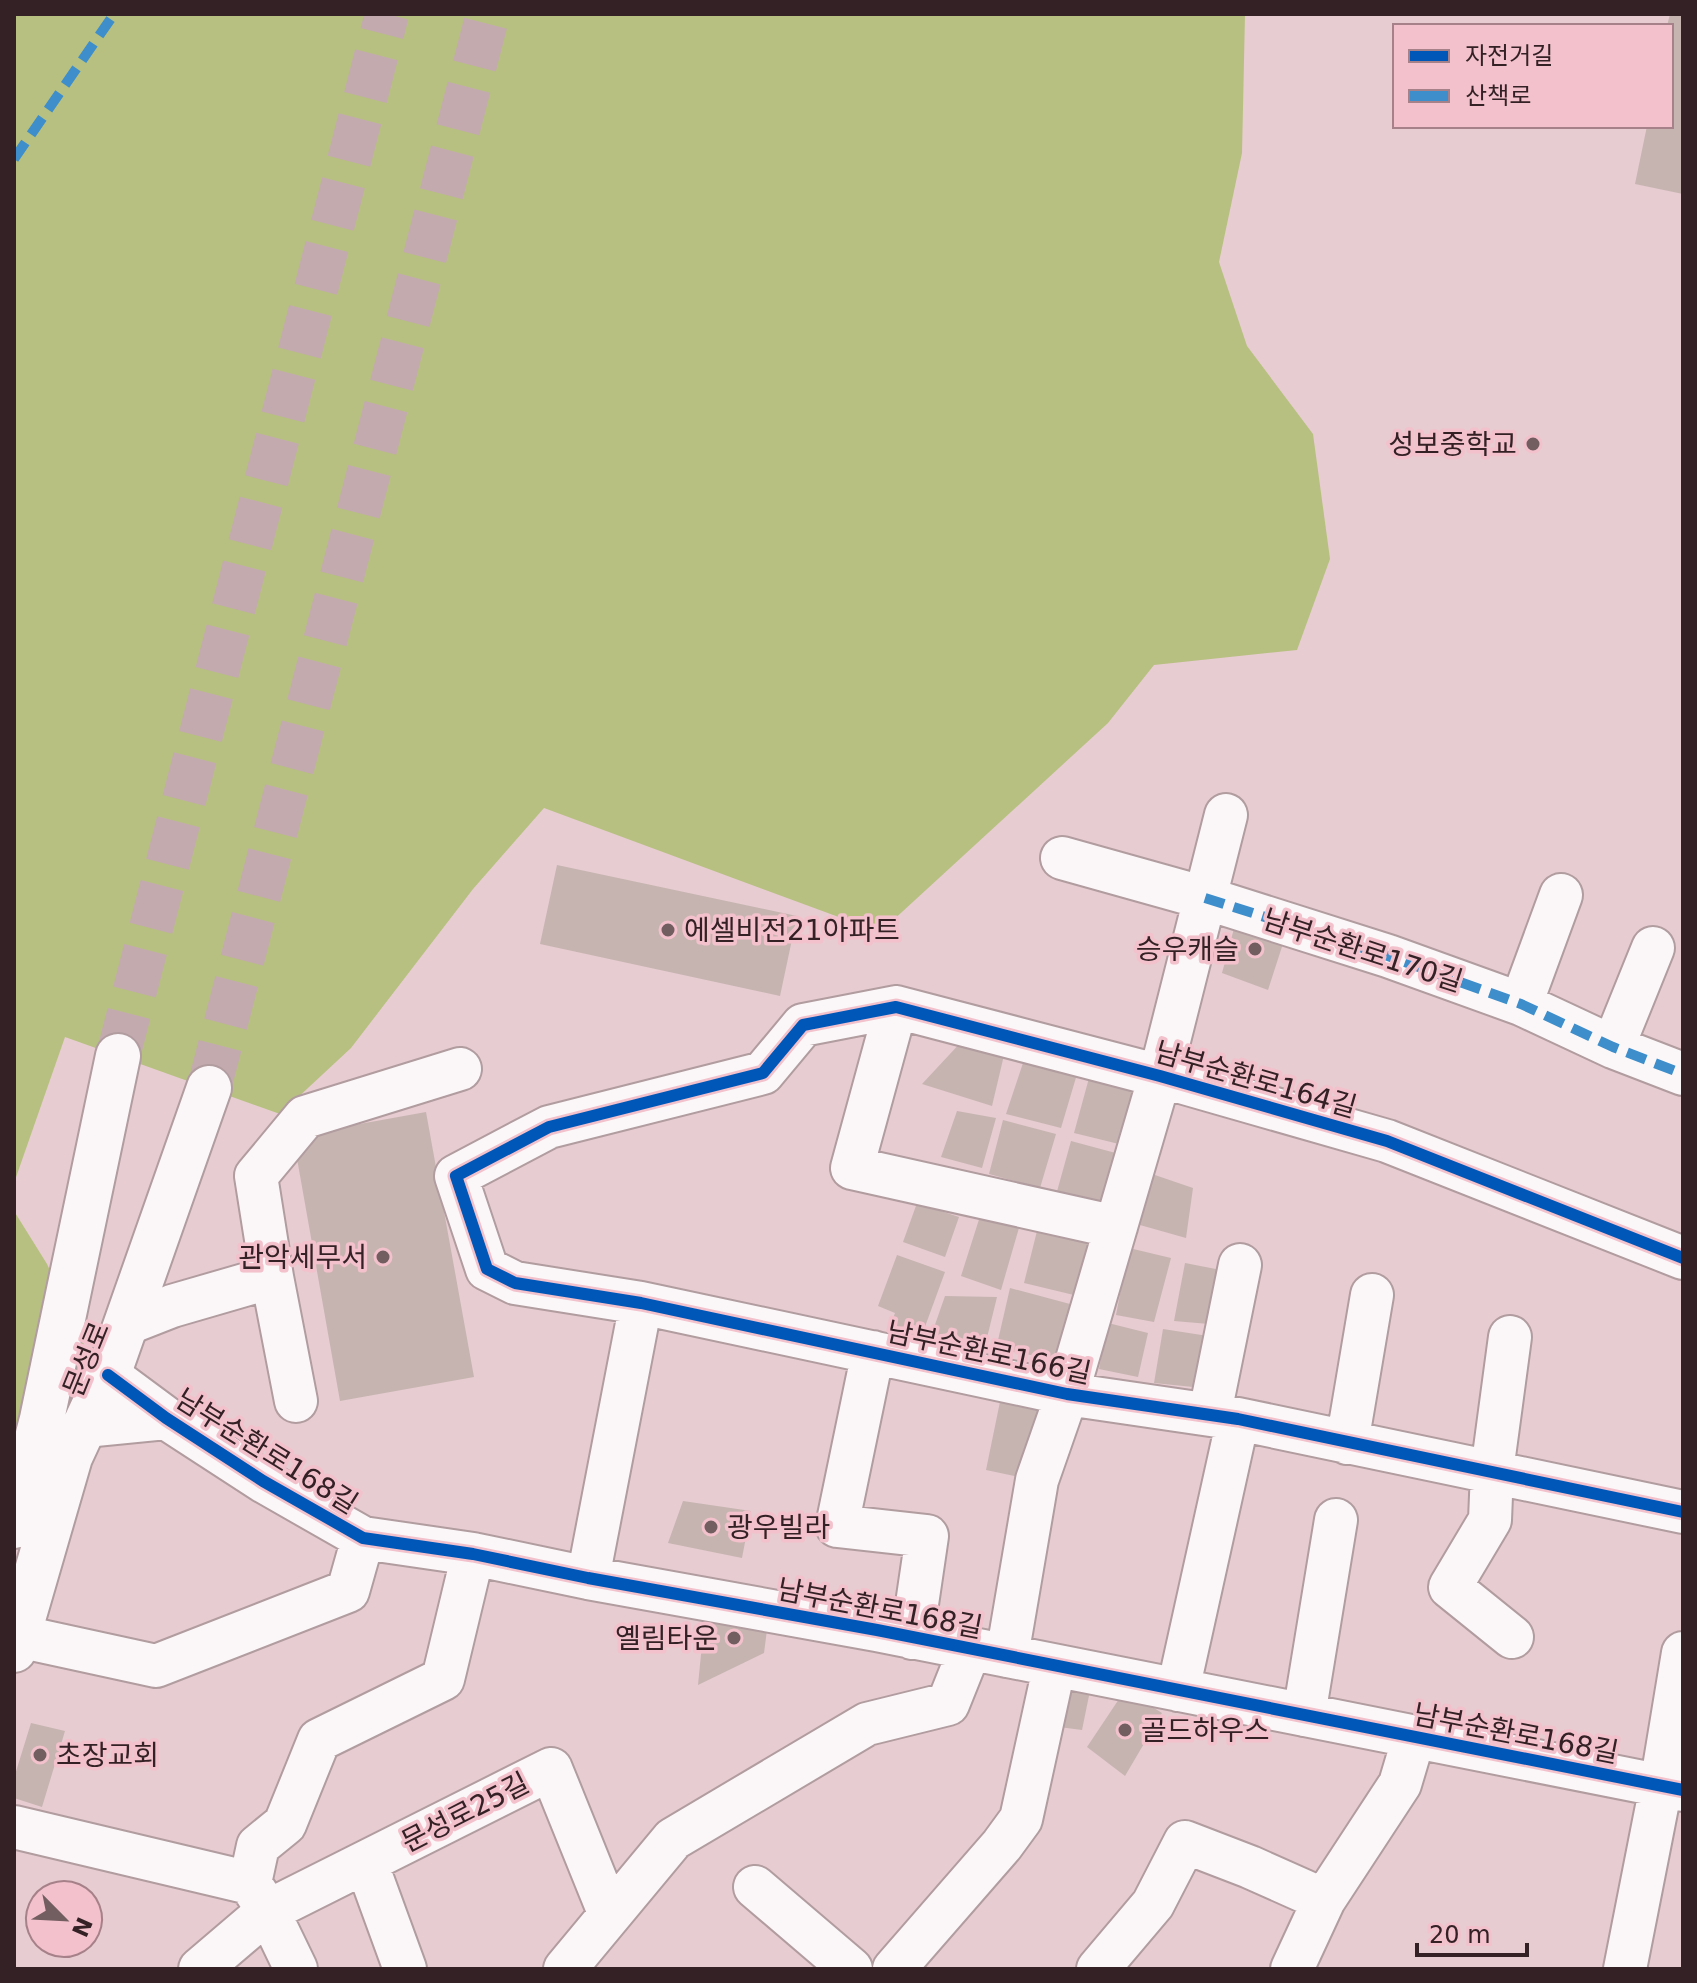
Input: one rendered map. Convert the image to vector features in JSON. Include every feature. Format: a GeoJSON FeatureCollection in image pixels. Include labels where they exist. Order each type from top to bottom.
{"type":"FeatureCollection","features":[{"type":"Feature","properties":{"kind":"main road","name":"문성로"},"geometry":{"type":"LineString","coordinates":[[14,1526],[42,1419],[118,1056]]}},
{"type":"Feature","properties":{"kind":"main road","name":"문성로"},"geometry":{"type":"LineString","coordinates":[[16,1643],[70,1457],[108,1375],[209,1088]]}},
{"type":"Feature","properties":{"kind":"street"},"geometry":{"type":"LineString","coordinates":[[565,1969],[673,1839],[867,1724],[948,1704],[989,1653],[1037,1480],[1067,1394],[1160,1076],[1226,815]]}},
{"type":"Feature","properties":{"kind":"street","name":"남부순환로170길"},"geometry":{"type":"LineString","coordinates":[[1062,858],[1205,898],[1388,956],[1521,1004],[1613,1047],[1683,1074]]}},
{"type":"Feature","properties":{"kind":"street"},"geometry":{"type":"LineString","coordinates":[[1521,1004],[1561,895]]}},
{"type":"Feature","properties":{"kind":"street"},"geometry":{"type":"LineString","coordinates":[[1613,1047],[1653,948]]}},
{"type":"Feature","properties":{"kind":"street"},"geometry":{"type":"LineString","coordinates":[[896,1007],[852,1168],[1116,1227]]}},
{"type":"Feature","properties":{"kind":"street","name":"남부순환로164길"},"geometry":{"type":"LineString","coordinates":[[549,1127],[763,1073],[803,1025],[896,1007],[1160,1076],[1387,1141],[1683,1258]]}},
{"type":"Feature","properties":{"kind":"street"},"geometry":{"type":"LineString","coordinates":[[296,1401],[256,1176],[305,1117],[460,1069]]}},
{"type":"Feature","properties":{"kind":"street","name":"남부순환로166길"},"geometry":{"type":"LineString","coordinates":[[549,1127],[456,1176],[487,1269],[515,1283],[641,1303],[1067,1394],[1224,1416],[1683,1512]]}},
{"type":"Feature","properties":{"kind":"street"},"geometry":{"type":"LineString","coordinates":[[1178,1690],[1224,1416],[1240,1265]]}},
{"type":"Feature","properties":{"kind":"street"},"geometry":{"type":"LineString","coordinates":[[126,1324],[172,1306],[272,1277]]}},
{"type":"Feature","properties":{"kind":"street"},"geometry":{"type":"LineString","coordinates":[[1347,1443],[1372,1295]]}},
{"type":"Feature","properties":{"kind":"street"},"geometry":{"type":"LineString","coordinates":[[588,1578],[641,1303]]}},
{"type":"Feature","properties":{"kind":"street"},"geometry":{"type":"LineString","coordinates":[[1510,1337],[1492,1471],[1490,1520],[1450,1587],[1512,1637]]}},
{"type":"Feature","properties":{"kind":"street","name":"남부순환로168길"},"geometry":{"type":"LineString","coordinates":[[873,1352],[837,1526],[927,1536],[912,1638]]}},
{"type":"Feature","properties":{"kind":"street","name":"남부순환로168길"},"geometry":{"type":"LineString","coordinates":[[108,1375],[166,1418],[263,1481],[363,1538],[473,1554],[1672,1788]]}},
{"type":"Feature","properties":{"kind":"street"},"geometry":{"type":"LineString","coordinates":[[85,1426],[166,1418]]}},
{"type":"Feature","properties":{"kind":"street"},"geometry":{"type":"LineString","coordinates":[[1304,1715],[1336,1520]]}},
{"type":"Feature","properties":{"kind":"street","name":"문성로"},"geometry":{"type":"LineString","coordinates":[[16,1643],[156,1666],[348,1591],[363,1538]]}},
{"type":"Feature","properties":{"kind":"street"},"geometry":{"type":"LineString","coordinates":[[296,1969],[259,1897],[258,1846],[285,1824],[319,1740],[443,1679],[473,1554]]}},
{"type":"Feature","properties":{"kind":"street"},"geometry":{"type":"LineString","coordinates":[[1625,1969],[1672,1788],[1683,1653]]}},
{"type":"Feature","properties":{"kind":"street"},"geometry":{"type":"LineString","coordinates":[[894,1969],[1021,1819],[1054,1668],[1060,1667]]}},
{"type":"Feature","properties":{"kind":"street"},"geometry":{"type":"LineString","coordinates":[[1292,1969],[1324,1900],[1400,1784],[1414,1737]]}},
{"type":"Feature","properties":{"kind":"street","name":"문성로25길"},"geometry":{"type":"LineString","coordinates":[[200,1969],[259,1897],[366,1862],[551,1769],[610,1915]]}},
{"type":"Feature","properties":{"kind":"street"},"geometry":{"type":"LineString","coordinates":[[14,1827],[259,1897]]}},
{"type":"Feature","properties":{"kind":"street"},"geometry":{"type":"LineString","coordinates":[[1098,1969],[1153,1904],[1185,1842],[1324,1900]]}},
{"type":"Feature","properties":{"kind":"street","name":"문성로25길"},"geometry":{"type":"LineString","coordinates":[[366,1862],[405,1969]]}},
{"type":"Feature","properties":{"kind":"street"},"geometry":{"type":"LineString","coordinates":[[755,1887],[851,1969]]}},
{"type":"Feature","properties":{"kind":"green space"},"geometry":{"type":"Polygon","coordinates":[[[14,14],[1245,14],[1242,153],[1219,262],[1247,346],[1313,434],[1330,559],[1297,650],[1154,665],[1108,723],[890,923],[863,926],[544,808],[473,889],[351,1048],[280,1114],[65,1037],[14,1183],[14,14]]]}},
{"type":"Feature","properties":{"kind":"green space"},"geometry":{"type":"Polygon","coordinates":[[[14,1211],[47,1264],[89,1355],[74,1412],[37,1436],[14,1430],[14,1211]]]}},
{"type":"Feature","properties":{"kind":"building"},"geometry":{"type":"Polygon","coordinates":[[[1670,14],[1683,14],[1683,194],[1635,184],[1647,128],[1673,128],[1673,24],[1668,24],[1670,14]]]}},
{"type":"Feature","properties":{"kind":"building","name":"에셀비전21아파트"},"geometry":{"type":"Polygon","coordinates":[[[557,865],[797,916],[780,996],[540,944],[557,865]]]}},
{"type":"Feature","properties":{"kind":"building","name":"승우캐슬"},"geometry":{"type":"Polygon","coordinates":[[[1239,910],[1289,925],[1268,990],[1222,973],[1239,910]]]}},
{"type":"Feature","properties":{"kind":"building"},"geometry":{"type":"Polygon","coordinates":[[[963,1040],[1005,1051],[992,1106],[922,1084],[963,1040]]]}},
{"type":"Feature","properties":{"kind":"building"},"geometry":{"type":"Polygon","coordinates":[[[1027,1051],[1080,1064],[1061,1128],[1006,1114],[1027,1051]]]}},
{"type":"Feature","properties":{"kind":"building"},"geometry":{"type":"Polygon","coordinates":[[[1092,1067],[1141,1083],[1123,1145],[1074,1133],[1092,1067]]]}},
{"type":"Feature","properties":{"kind":"building"},"geometry":{"type":"Polygon","coordinates":[[[957,1111],[996,1118],[982,1168],[941,1157],[957,1111]]]}},
{"type":"Feature","properties":{"kind":"building","name":"관악세무서"},"geometry":{"type":"Polygon","coordinates":[[[426,1112],[474,1377],[340,1401],[293,1136],[426,1112]]]}},
{"type":"Feature","properties":{"kind":"building"},"geometry":{"type":"Polygon","coordinates":[[[1003,1120],[1056,1134],[1040,1188],[989,1174],[1003,1120]]]}},
{"type":"Feature","properties":{"kind":"building"},"geometry":{"type":"Polygon","coordinates":[[[1071,1141],[1123,1155],[1103,1204],[1056,1195],[1071,1141]]]}},
{"type":"Feature","properties":{"kind":"building"},"geometry":{"type":"Polygon","coordinates":[[[1152,1174],[1193,1188],[1186,1238],[1140,1225],[1152,1174]]]}},
{"type":"Feature","properties":{"kind":"building"},"geometry":{"type":"Polygon","coordinates":[[[917,1203],[959,1217],[945,1257],[903,1242],[917,1203]]]}},
{"type":"Feature","properties":{"kind":"building"},"geometry":{"type":"Polygon","coordinates":[[[982,1210],[1021,1221],[1001,1290],[961,1276],[982,1210]]]}},
{"type":"Feature","properties":{"kind":"building"},"geometry":{"type":"Polygon","coordinates":[[[1040,1219],[1095,1233],[1078,1296],[1024,1283],[1040,1219]]]}},
{"type":"Feature","properties":{"kind":"building"},"geometry":{"type":"Polygon","coordinates":[[[1129,1248],[1171,1258],[1154,1322],[1116,1315],[1129,1248]]]}},
{"type":"Feature","properties":{"kind":"building"},"geometry":{"type":"Polygon","coordinates":[[[897,1255],[945,1272],[915,1354],[884,1343],[895,1313],[878,1306],[897,1255]]]}},
{"type":"Feature","properties":{"kind":"building"},"geometry":{"type":"Polygon","coordinates":[[[1185,1263],[1226,1271],[1209,1324],[1174,1321],[1185,1263]]]}},
{"type":"Feature","properties":{"kind":"building"},"geometry":{"type":"Polygon","coordinates":[[[1010,1288],[1070,1304],[1060,1360],[996,1349],[1010,1288]]]}},
{"type":"Feature","properties":{"kind":"building"},"geometry":{"type":"Polygon","coordinates":[[[945,1296],[997,1297],[984,1350],[930,1339],[945,1296]]]}},
{"type":"Feature","properties":{"kind":"building"},"geometry":{"type":"Polygon","coordinates":[[[1108,1323],[1148,1333],[1138,1377],[1099,1369],[1108,1323]]]}},
{"type":"Feature","properties":{"kind":"building"},"geometry":{"type":"Polygon","coordinates":[[[1163,1329],[1208,1336],[1193,1387],[1154,1383],[1163,1329]]]}},
{"type":"Feature","properties":{"kind":"building"},"geometry":{"type":"Polygon","coordinates":[[[1002,1392],[1041,1400],[1024,1478],[986,1470],[1002,1392]]]}},
{"type":"Feature","properties":{"kind":"building","name":"광우빌라"},"geometry":{"type":"Polygon","coordinates":[[[683,1501],[751,1511],[742,1558],[668,1543],[683,1501]]]}},
{"type":"Feature","properties":{"kind":"building","name":"옐림타운"},"geometry":{"type":"Polygon","coordinates":[[[705,1614],[768,1622],[764,1653],[698,1685],[705,1614]]]}},
{"type":"Feature","properties":{"kind":"building"},"geometry":{"type":"Polygon","coordinates":[[[1055,1668],[1093,1676],[1082,1730],[1044,1725],[1055,1668]]]}},
{"type":"Feature","properties":{"kind":"building","name":"골드하우스"},"geometry":{"type":"Polygon","coordinates":[[[1125,1690],[1162,1713],[1125,1776],[1087,1747],[1125,1690]]]}},
{"type":"Feature","properties":{"kind":"building","name":"초장교회"},"geometry":{"type":"Polygon","coordinates":[[[31,1723],[65,1731],[42,1807],[14,1798],[14,1778],[31,1723]]]}},
{"type":"Feature","properties":{"kind":"tunnel"},"geometry":{"type":"LineString","coordinates":[[118,1056],[387,14]]}},
{"type":"Feature","properties":{"kind":"tunnel"},"geometry":{"type":"LineString","coordinates":[[209,1088],[488,14]]}},
{"type":"Feature","properties":{"kind":"marked path"},"geometry":{"type":"LineString","coordinates":[[14,159],[114,14]]}},
{"type":"Feature","properties":{"kind":"marked path"},"geometry":{"type":"LineString","coordinates":[[1205,898],[1388,956],[1521,1004],[1613,1047],[1683,1074]]}},
{"type":"Feature","properties":{"kind":"cycle path"},"geometry":{"type":"LineString","coordinates":[[1683,1258],[1387,1141],[1160,1076],[896,1007],[803,1025],[763,1073],[549,1127],[456,1176],[487,1269],[515,1283],[641,1303],[1067,1394],[1238,1419],[1683,1512]]}},
{"type":"Feature","properties":{"kind":"cycle path"},"geometry":{"type":"LineString","coordinates":[[108,1375],[166,1418],[263,1481],[363,1538],[473,1554],[877,1630],[1683,1790]]}},
{"type":"Feature","properties":{"kind":"place","name":"성보중학교"},"geometry":{"type":"Point","coordinates":[1533,444]}},
{"type":"Feature","properties":{"kind":"place","name":"에셀비전21아파트"},"geometry":{"type":"Point","coordinates":[668,930]}},
{"type":"Feature","properties":{"kind":"place","name":"승우캐슬"},"geometry":{"type":"Point","coordinates":[1255,949]}},
{"type":"Feature","properties":{"kind":"place","name":"관악세무서"},"geometry":{"type":"Point","coordinates":[383,1257]}},
{"type":"Feature","properties":{"kind":"place","name":"광우빌라"},"geometry":{"type":"Point","coordinates":[711,1527]}},
{"type":"Feature","properties":{"kind":"place","name":"옐림타운"},"geometry":{"type":"Point","coordinates":[734,1638]}},
{"type":"Feature","properties":{"kind":"place","name":"골드하우스"},"geometry":{"type":"Point","coordinates":[1125,1730]}},
{"type":"Feature","properties":{"kind":"place","name":"초장교회"},"geometry":{"type":"Point","coordinates":[40,1755]}}]}
